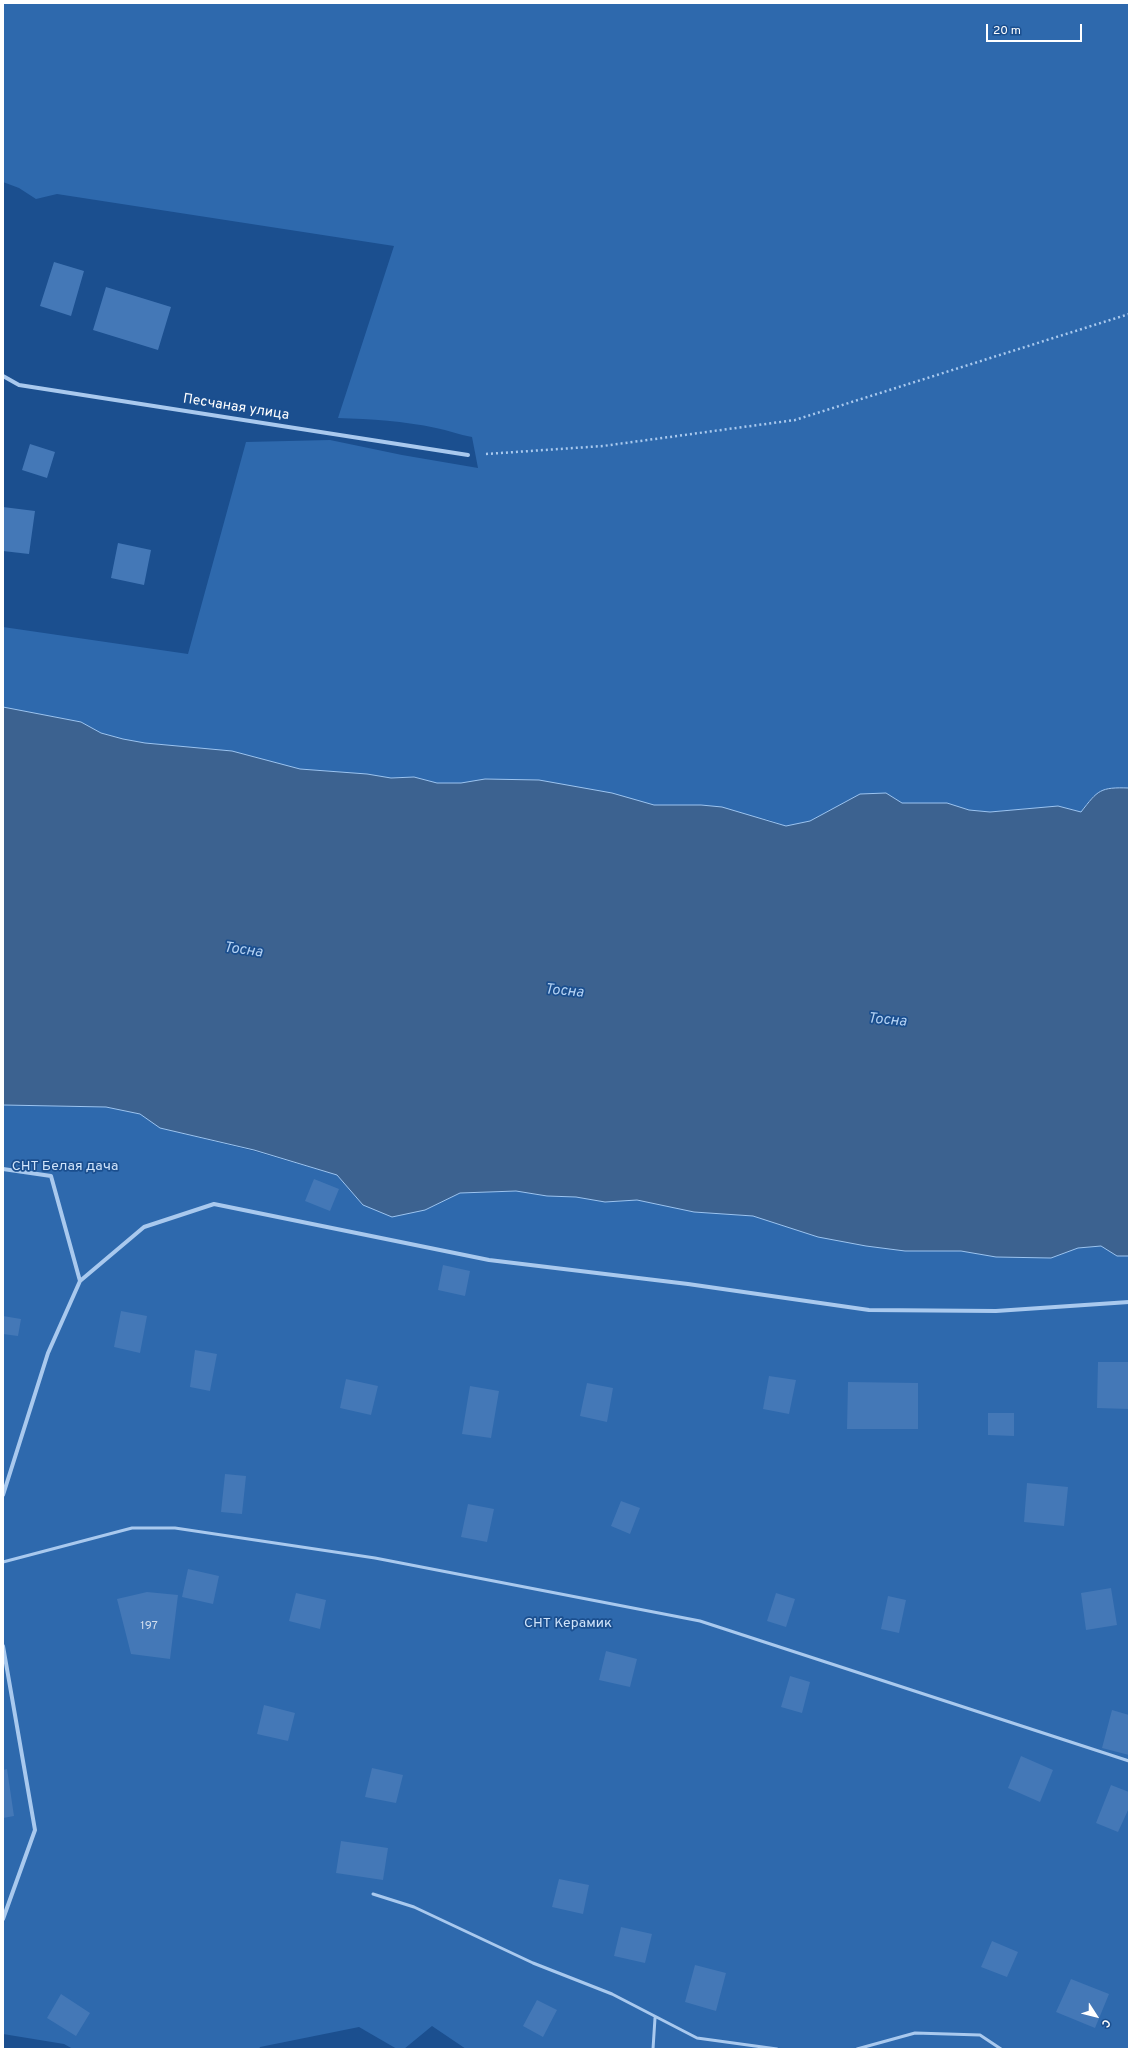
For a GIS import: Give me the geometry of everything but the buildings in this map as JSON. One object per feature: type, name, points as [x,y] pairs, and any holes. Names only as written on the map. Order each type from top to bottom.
[{"type":"street","name":"Песчаная улица","points":[[3,376],[19,385],[468,455]]},
{"type":"street","points":[[3,1168],[51,1176],[80,1281]]},
{"type":"street","points":[[3,1495],[48,1353],[80,1281],[144,1227],[214,1204],[489,1260],[688,1284],[869,1310],[996,1310],[1129,1302]]},
{"type":"street","points":[[3,1646],[34,1830],[3,1919]]},
{"type":"lane","points":[[3,1562],[132,1528],[175,1528],[375,1558],[700,1621],[1129,1761]]},
{"type":"lane","points":[[373,1894],[414,1907],[532,1963],[612,1994],[655,2018],[697,2038],[777,2049]]},
{"type":"lane","points":[[653,2049],[655,2018]]},
{"type":"lane","points":[[857,2049],[915,2033],[980,2035],[1000,2049]]},
{"type":"path","points":[[468,455],[603,446],[795,420],[1129,314]]},
{"type":"green space","points":[[3,3],[1129,3],[1129,788],[1112,789],[1100,792],[1091,799],[1081,812],[1058,806],[990,812],[969,810],[947,803],[902,803],[886,793],[861,794],[810,821],[786,826],[769,820],[701,805],[654,805],[590,789],[485,779],[461,783],[437,783],[414,777],[391,778],[367,774],[300,769],[232,751],[145,743],[123,739],[101,733],[81,722],[3,707],[3,627],[188,654],[246,442],[330,440],[402,455],[478,468],[472,437],[440,429],[400,422],[338,418],[394,246],[57,194],[36,199],[19,188],[3,182]]},
{"type":"green space","name":"СНТ Керамик","points":[[3,1105],[106,1107],[140,1114],[160,1128],[254,1151],[337,1175],[363,1205],[425,1210],[460,1193],[516,1191],[547,1196],[576,1197],[605,1202],[637,1200],[694,1212],[753,1216],[818,1237],[866,1246],[905,1251],[961,1251],[996,1257],[1051,1258],[1078,1248],[1101,1246],[1117,1256],[1129,1256],[1129,2049],[466,2049],[432,2026],[404,2049],[397,2049],[359,2027],[260,2047],[259,2049],[73,2049],[64,2044],[3,2034]]},
{"type":"water","name":"Тосна","points":[[3,707],[81,722],[101,733],[123,739],[145,743],[232,751],[300,769],[367,774],[391,778],[414,777],[437,783],[461,783],[485,779],[539,780],[612,793],[654,805],[701,805],[722,807],[786,826],[810,821],[860,794],[886,793],[902,803],[947,803],[969,810],[990,812],[1058,806],[1081,812],[1100,791],[1112,788],[1129,788],[1129,1256],[1117,1256],[1101,1246],[1078,1248],[1051,1258],[996,1257],[961,1251],[905,1251],[866,1246],[818,1237],[753,1216],[694,1212],[637,1200],[605,1202],[576,1197],[547,1196],[516,1191],[460,1193],[425,1210],[392,1217],[363,1205],[337,1175],[254,1150],[160,1128],[140,1114],[106,1107],[3,1105]]},
{"type":"park label","name":"СНТ Белая дача","points":[[65,1167]]}]
